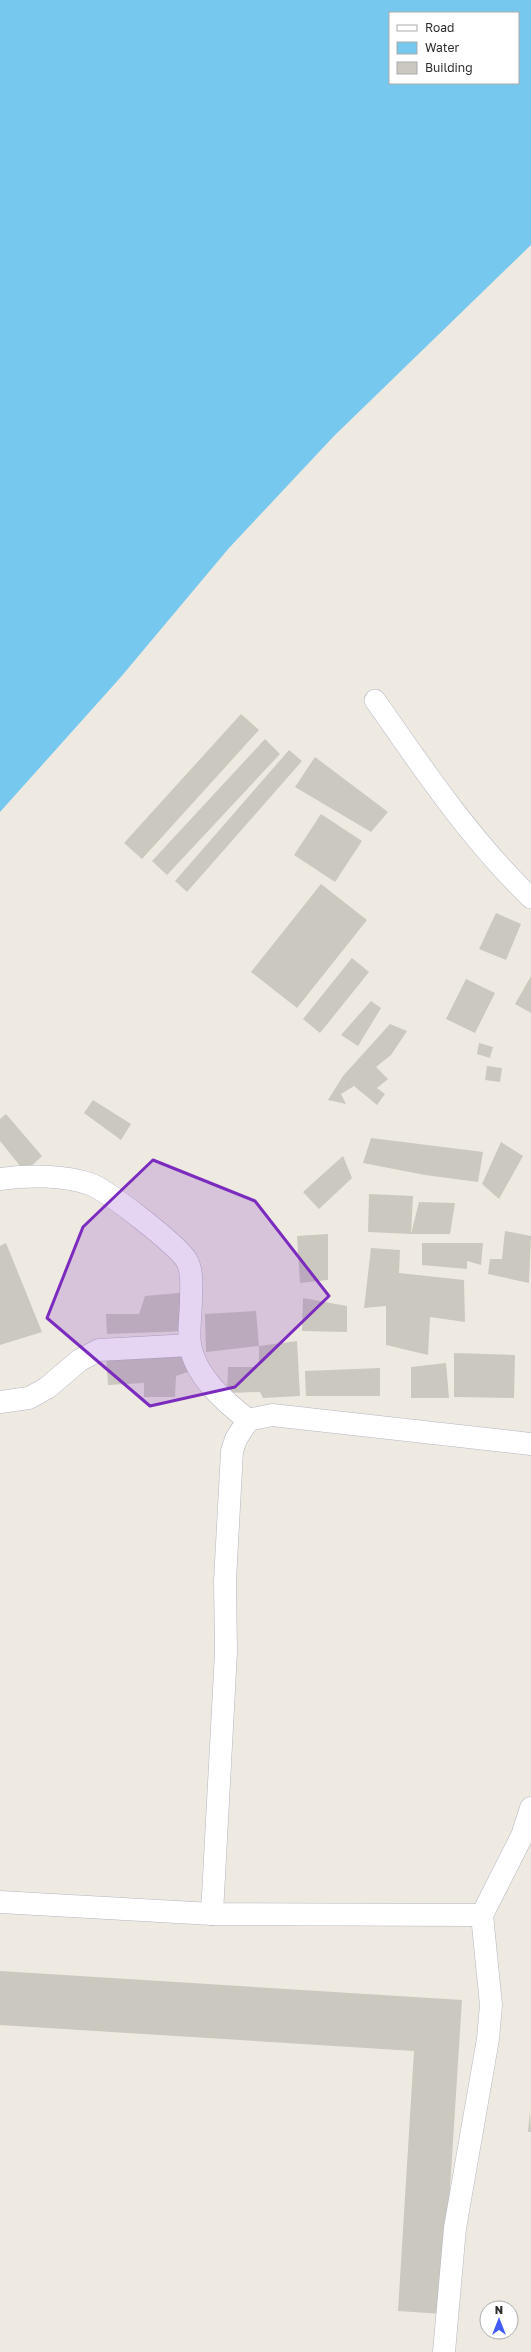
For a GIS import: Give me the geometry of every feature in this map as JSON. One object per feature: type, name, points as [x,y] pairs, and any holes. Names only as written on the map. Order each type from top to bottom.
[{"type":"street","points":[[0,1179],[47,1177],[91,1184],[148,1224],[176,1247],[187,1261],[191,1273],[190,1345],[209,1384],[226,1403],[248,1420]]},
{"type":"street","points":[[0,1402],[29,1398],[35,1395],[47,1388],[80,1360],[99,1350],[190,1345]]},
{"type":"street","points":[[212,1914],[226,1652],[225,1581],[232,1451],[236,1439],[248,1420],[272,1415],[531,1444]]},
{"type":"street","points":[[444,2352],[455,2228],[488,2039],[491,2005],[482,1915],[522,1836],[531,1808]]},
{"type":"street","points":[[0,1902],[212,1914],[482,1915]]},
{"type":"lane","points":[[375,700],[439,793],[501,869],[531,898]]},
{"type":"highlighted area","points":[[153,1160],[255,1201],[329,1296],[235,1387],[150,1406],[47,1318],[83,1227]]},
{"type":"water","points":[[0,0],[531,0],[531,245],[334,436],[229,548],[120,678],[0,812]]},
{"type":"building","points":[[241,714],[259,730],[142,859],[124,843]]},
{"type":"building","points":[[265,739],[280,754],[167,875],[152,861]]},
{"type":"building","points":[[289,750],[302,761],[187,892],[175,881]]},
{"type":"building","points":[[315,757],[388,812],[371,832],[295,787]]},
{"type":"building","points":[[321,814],[362,841],[335,882],[294,855]]},
{"type":"building","points":[[321,884],[367,920],[297,1008],[251,972]]},
{"type":"building","points":[[496,913],[521,924],[506,960],[479,949]]},
{"type":"building","points":[[352,958],[369,972],[320,1033],[303,1019]]},
{"type":"building","points":[[531,976],[531,1013],[515,1004]]},
{"type":"building","points":[[466,979],[495,993],[475,1033],[446,1019]]},
{"type":"building","points":[[371,1001],[381,1008],[358,1046],[341,1035]]},
{"type":"building","points":[[390,1024],[407,1031],[391,1055],[376,1067],[388,1079],[377,1088],[385,1094],[377,1105],[354,1086],[341,1094],[346,1104],[328,1100],[343,1076]]},
{"type":"building","points":[[479,1043],[493,1047],[490,1058],[477,1054]]},
{"type":"building","points":[[487,1066],[502,1068],[500,1082],[485,1080]]},
{"type":"building","points":[[93,1100],[131,1124],[121,1140],[84,1113]]},
{"type":"building","points":[[6,1114],[42,1156],[25,1172],[0,1141],[0,1119]]},
{"type":"building","points":[[371,1138],[483,1152],[478,1182],[425,1175],[363,1163]]},
{"type":"building","points":[[501,1142],[523,1156],[499,1199],[482,1184]]},
{"type":"building","points":[[343,1156],[352,1178],[319,1209],[303,1192]]},
{"type":"building","points":[[369,1194],[413,1196],[411,1234],[368,1232]]},
{"type":"building","points":[[419,1202],[455,1203],[450,1234],[411,1234]]},
{"type":"building","points":[[505,1231],[531,1236],[529,1283],[488,1274],[490,1259],[502,1259]]},
{"type":"building","points":[[328,1234],[328,1280],[300,1283],[297,1236]]},
{"type":"building","points":[[6,1243],[42,1332],[0,1345],[0,1246]]},
{"type":"building","points":[[422,1243],[483,1243],[481,1265],[467,1261],[467,1269],[422,1265]]},
{"type":"building","points":[[371,1248],[400,1250],[399,1273],[464,1280],[465,1322],[430,1317],[428,1355],[386,1345],[386,1306],[364,1308]]},
{"type":"building","points":[[190,1292],[187,1331],[107,1334],[106,1314],[139,1314],[145,1296]]},
{"type":"building","points":[[303,1298],[347,1306],[347,1332],[302,1331]]},
{"type":"building","points":[[256,1311],[259,1346],[206,1352],[205,1314]]},
{"type":"building","points":[[297,1341],[300,1396],[263,1398],[260,1392],[227,1393],[228,1367],[259,1367],[259,1346]]},
{"type":"building","points":[[190,1350],[191,1371],[176,1376],[175,1397],[144,1397],[144,1383],[108,1385],[106,1356]]},
{"type":"building","points":[[454,1353],[515,1355],[514,1398],[454,1397]]},
{"type":"building","points":[[446,1363],[449,1398],[411,1398],[411,1367]]},
{"type":"building","points":[[380,1368],[380,1396],[306,1396],[305,1371]]},
{"type":"building","points":[[0,1971],[462,2000],[442,2314],[398,2311],[414,2051],[0,2025]]},
{"type":"building","points":[[530,2111],[531,2132],[528,2132]]}]
